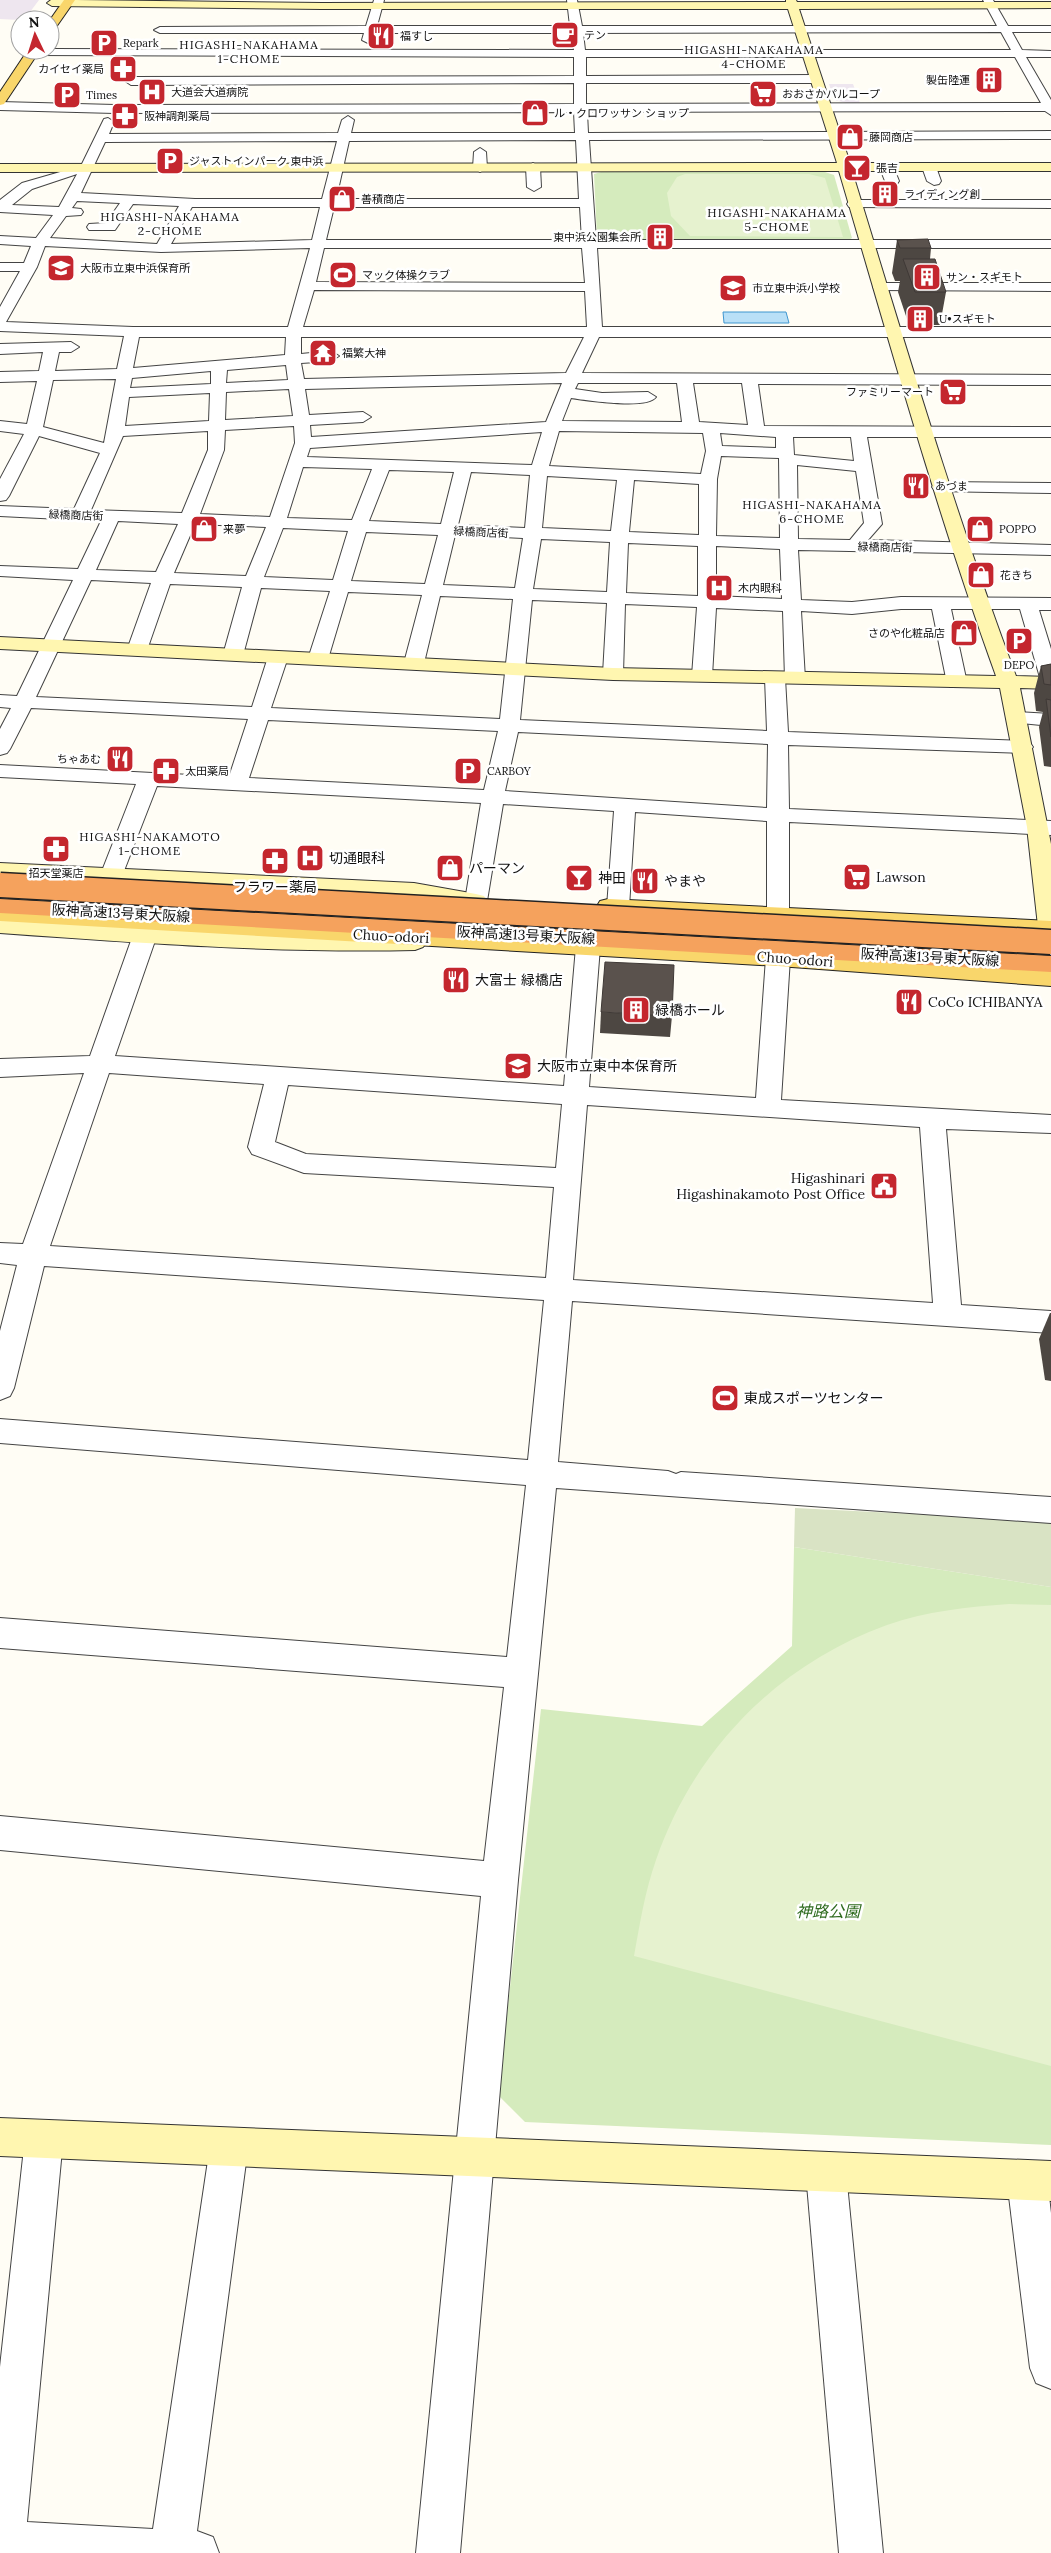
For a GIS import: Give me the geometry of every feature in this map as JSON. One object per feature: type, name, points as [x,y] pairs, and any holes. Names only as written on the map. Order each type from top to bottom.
[{"type":"highway","name":"阪神高速13号東大阪線","points":[[0,885],[1051,933]]},
{"type":"highway","name":"阪神高速13号東大阪線","points":[[0,906],[1051,964]]},
{"type":"main road","points":[[60,14],[69,2]]},
{"type":"main road","points":[[0,101],[28,60]]},
{"type":"main road","points":[[0,877],[319,894],[778,914],[1051,933]]},
{"type":"main road","name":"Chuo-odori","points":[[0,914],[778,958],[1051,978]]},
{"type":"street","points":[[53,2],[122,2],[168,14],[239,17],[322,29],[448,29],[462,32],[509,33],[576,29],[1051,29]]},
{"type":"street","points":[[168,14],[239,17],[378,3],[448,5],[572,3],[990,3],[1051,5]]},
{"type":"street","points":[[233,655],[253,582],[276,524],[295,462],[303,443],[302,421],[293,359],[294,332],[308,286],[370,29],[378,3]]},
{"type":"street","points":[[0,870],[414,890],[476,901],[493,797],[509,725],[522,593],[533,534],[539,471],[552,426],[568,385],[595,330],[591,287],[584,136],[580,106],[582,80],[572,3]]},
{"type":"street","points":[[792,3],[826,106],[866,244],[941,487],[979,603],[1009,684],[1023,747],[1045,827],[1051,933]]},
{"type":"street","points":[[990,3],[1050,108]]},
{"type":"street","points":[[448,5],[448,29]]},
{"type":"street","points":[[0,320],[30,267],[39,243],[73,197],[82,169],[128,82],[168,14]]},
{"type":"street","points":[[316,54],[322,29]]},
{"type":"street","points":[[60,51],[316,54],[808,52],[1051,54]]},
{"type":"street","points":[[671,53],[674,66]]},
{"type":"street","points":[[708,53],[712,66]]},
{"type":"street","points":[[20,71],[33,71]]},
{"type":"street","points":[[128,82],[816,79]]},
{"type":"street","points":[[992,93],[999,106]]},
{"type":"street","points":[[0,106],[115,108],[580,106],[639,113],[951,102],[1050,108]]},
{"type":"street","points":[[99,138],[834,134],[1051,135]]},
{"type":"street","points":[[480,152],[480,168]]},
{"type":"street","points":[[886,166],[892,181]]},
{"type":"street","points":[[929,166],[934,181]]},
{"type":"street","points":[[533,167],[534,187]]},
{"type":"street","points":[[0,168],[1051,167]]},
{"type":"street","points":[[0,208],[27,186],[82,169]]},
{"type":"street","points":[[160,202],[168,186]]},
{"type":"street","points":[[73,197],[160,202],[195,200],[328,205],[588,203]]},
{"type":"street","points":[[94,227],[110,227],[129,200]]},
{"type":"street","points":[[161,248],[180,216],[195,200]]},
{"type":"street","points":[[854,204],[1051,204]]},
{"type":"street","points":[[0,208],[180,216]]},
{"type":"street","points":[[304,226],[323,225]]},
{"type":"street","points":[[0,240],[161,248],[318,244],[1051,244]]},
{"type":"street","points":[[0,267],[30,267]]},
{"type":"street","points":[[308,286],[591,287]]},
{"type":"street","points":[[880,287],[1051,287]]},
{"type":"street","points":[[0,326],[131,339],[294,332],[595,330],[1051,332]]},
{"type":"street","points":[[324,332],[331,356],[360,400],[372,438]]},
{"type":"street","points":[[0,349],[96,346],[131,339]]},
{"type":"street","points":[[80,515],[110,450],[116,431],[131,339]]},
{"type":"street","points":[[0,496],[34,430],[52,348]]},
{"type":"street","points":[[0,377],[124,374],[331,356]]},
{"type":"street","points":[[137,650],[162,579],[208,476],[216,450],[220,388],[219,367]]},
{"type":"street","points":[[116,431],[302,421],[360,400],[544,373],[568,385],[602,398],[686,397]]},
{"type":"street","points":[[568,385],[684,378],[1051,380]]},
{"type":"street","points":[[684,378],[691,427]]},
{"type":"street","points":[[749,379],[757,431]]},
{"type":"street","points":[[123,393],[297,384],[360,400]]},
{"type":"street","points":[[854,546],[873,524],[862,466],[864,414]]},
{"type":"street","points":[[0,426],[34,430],[110,450]]},
{"type":"street","points":[[303,443],[552,426],[691,427],[784,432],[1051,432]]},
{"type":"street","points":[[702,676],[707,601],[708,479],[714,451],[711,429]]},
{"type":"street","points":[[778,914],[778,738],[791,605],[787,456],[784,432]]},
{"type":"street","points":[[714,451],[787,456],[830,465],[862,466]]},
{"type":"street","points":[[295,462],[464,467],[708,479]]},
{"type":"street","points":[[318,659],[358,528],[382,465]]},
{"type":"street","points":[[414,663],[464,467]]},
{"type":"street","points":[[613,674],[619,538],[626,476]]},
{"type":"street","points":[[941,487],[1051,488]]},
{"type":"street","name":"緑橋商店街","points":[[0,511],[619,538],[1051,550]]},
{"type":"street","points":[[0,749],[52,646],[82,577],[112,516]]},
{"type":"street","points":[[0,572],[82,577],[342,585],[617,599],[862,608],[901,602],[1051,604]]},
{"type":"street","points":[[940,603],[957,683]]},
{"type":"street","points":[[0,643],[613,674],[1009,684],[1051,682],[1028,604]]},
{"type":"street","points":[[237,783],[278,658]]},
{"type":"street","points":[[0,701],[778,738],[1023,747]]},
{"type":"street","points":[[1017,718],[1051,720]]},
{"type":"street","points":[[0,771],[493,797],[777,815],[1045,827]]},
{"type":"street","points":[[110,876],[149,778]]},
{"type":"street","points":[[618,907],[625,805]]},
{"type":"street","points":[[0,926],[144,935],[353,944],[469,940]]},
{"type":"street","points":[[0,1388],[33,1255],[144,935]]},
{"type":"street","points":[[438,2553],[500,1880],[543,1473],[588,947]]},
{"type":"street","points":[[768,1109],[778,958]]},
{"type":"street","points":[[0,1068],[99,1064],[768,1109],[1051,1124]]},
{"type":"street","points":[[278,1076],[261,1146],[304,1163],[568,1178]]},
{"type":"street","points":[[932,1119],[948,1315]]},
{"type":"street","points":[[0,1253],[558,1288],[1051,1322]]},
{"type":"street","points":[[0,1430],[674,1484],[1051,1510]]},
{"type":"street","points":[[0,1633],[523,1673]]},
{"type":"street","points":[[0,1832],[500,1880]]},
{"type":"street","points":[[0,2137],[826,2173],[1039,2180],[1051,2368]]},
{"type":"street","points":[[44,2139],[2,2546],[185,2552],[229,2147]]},
{"type":"street","points":[[826,2173],[861,2553]]},
{"type":"shaded area","points":[[0,0],[39,0],[32,10],[10,10],[10,20],[0,19]]},
{"type":"shaded area","points":[[829,84],[853,84],[860,103],[834,100]]},
{"type":"green space","points":[[822,171],[834,175],[852,238],[847,241],[606,240],[597,236],[594,174],[601,172]]},
{"type":"green space","points":[[685,174],[809,174],[825,178],[843,237],[690,236],[671,216],[667,193],[677,177]]},
{"type":"green space","points":[[795,1508],[1051,1521],[1051,1587],[794,1547]]},
{"type":"green space","name":"神路公園","points":[[794,1547],[1051,1587],[1051,2145],[525,2122],[498,2095],[541,1709],[702,1726],[792,1646]]},
{"type":"green space","points":[[1009,1604],[1051,1605],[1051,2066],[634,1956],[649,1883],[672,1820],[693,1782],[717,1748],[744,1716],[776,1688],[810,1663],[847,1642],[887,1625],[932,1613]]},
{"type":"water","points":[[723,312],[786,312],[789,323],[724,323]]},
{"type":"building","points":[[928,239],[931,248],[900,248],[897,240]]},
{"type":"building","points":[[903,259],[935,259],[946,292],[915,292]]},
{"type":"building","points":[[1051,664],[1051,685],[1044,684],[1041,666]]},
{"type":"building","points":[[1046,699],[1051,700],[1051,737]]},
{"type":"building","points":[[605,962],[674,965],[672,1016],[601,1012]]},
{"type":"place","name":"テン","points":[[565,35]]},
{"type":"place","name":"福すし","points":[[381,36]]},
{"type":"place","name":"Repark","points":[[104,43]]},
{"type":"place","name":"カイセイ薬局","points":[[123,69]]},
{"type":"place","name":"製缶陸運","points":[[989,80]]},
{"type":"place","name":"大道会大道病院","points":[[152,92]]},
{"type":"place","name":"おおさかパルコープ","points":[[763,94]]},
{"type":"place","name":"Times","points":[[67,95]]},
{"type":"place","name":"ル・クロワッサン ショップ","points":[[535,113]]},
{"type":"place","name":"阪神調剤薬局","points":[[125,116]]},
{"type":"place","name":"藤岡商店","points":[[850,137]]},
{"type":"place","name":"ジャストインパーク 東中浜","points":[[170,161]]},
{"type":"place","name":"張吉","points":[[857,168]]},
{"type":"place","name":"ライディング創","points":[[885,194]]},
{"type":"place","name":"善積商店","points":[[342,199]]},
{"type":"place","name":"東中浜公園集会所","points":[[660,237]]},
{"type":"place","name":"大阪市立東中浜保育所","points":[[61,268]]},
{"type":"place","name":"マック体操クラブ","points":[[343,275]]},
{"type":"place","name":"サン・スギモト","points":[[927,277]]},
{"type":"place","name":"市立東中浜小学校","points":[[733,288]]},
{"type":"place","name":"U•スギモト","points":[[920,319]]},
{"type":"place","name":"福繁大神","points":[[323,353]]},
{"type":"place","name":"ファミリーマート","points":[[953,392]]},
{"type":"place","name":"あづま","points":[[916,486]]},
{"type":"place","name":"来夢","points":[[204,529]]},
{"type":"place","name":"POPPO","points":[[980,529]]},
{"type":"place","name":"花きち","points":[[981,575]]},
{"type":"place","name":"木内眼科","points":[[719,588]]},
{"type":"place","name":"さのや化粧品店","points":[[964,633]]},
{"type":"place","name":"DEPO","points":[[1019,641]]},
{"type":"place","name":"ちゃあむ","points":[[120,759]]},
{"type":"place","name":"太田薬局","points":[[166,771]]},
{"type":"place","name":"CARBOY","points":[[468,771]]},
{"type":"place","name":"招天堂薬店","points":[[56,849]]},
{"type":"place","name":"切通眼科","points":[[310,858]]},
{"type":"place","name":"フラワー薬局","points":[[275,861]]},
{"type":"place","name":"パーマン","points":[[450,868]]},
{"type":"place","name":"Lawson","points":[[857,877]]},
{"type":"place","name":"神田","points":[[579,878]]},
{"type":"place","name":"やまや","points":[[645,881]]},
{"type":"place","name":"大富士 緑橋店","points":[[456,980]]},
{"type":"place","name":"CoCo ICHIBANYA","points":[[909,1002]]},
{"type":"place","name":"緑橋ホール","points":[[636,1010]]},
{"type":"place","name":"大阪市立東中本保育所","points":[[518,1066]]},
{"type":"place","name":"Higashinari Higashinakamoto Post Office","points":[[884,1186]]},
{"type":"place","name":"東成スポーツセンター","points":[[725,1398]]},
{"type":"district","name":"HIGASHI-NAKAHAMA 1-CHOME","points":[[249,51]]},
{"type":"district","name":"HIGASHI-NAKAHAMA 4-CHOME","points":[[754,56]]},
{"type":"district","name":"HIGASHI-NAKAHAMA 5-CHOME","points":[[777,219]]},
{"type":"district","name":"HIGASHI-NAKAHAMA 2-CHOME","points":[[170,223]]},
{"type":"district","name":"HIGASHI-NAKAHAMA 6-CHOME","points":[[812,511]]},
{"type":"district","name":"HIGASHI-NAKAMOTO 1-CHOME","points":[[150,843]]}]
